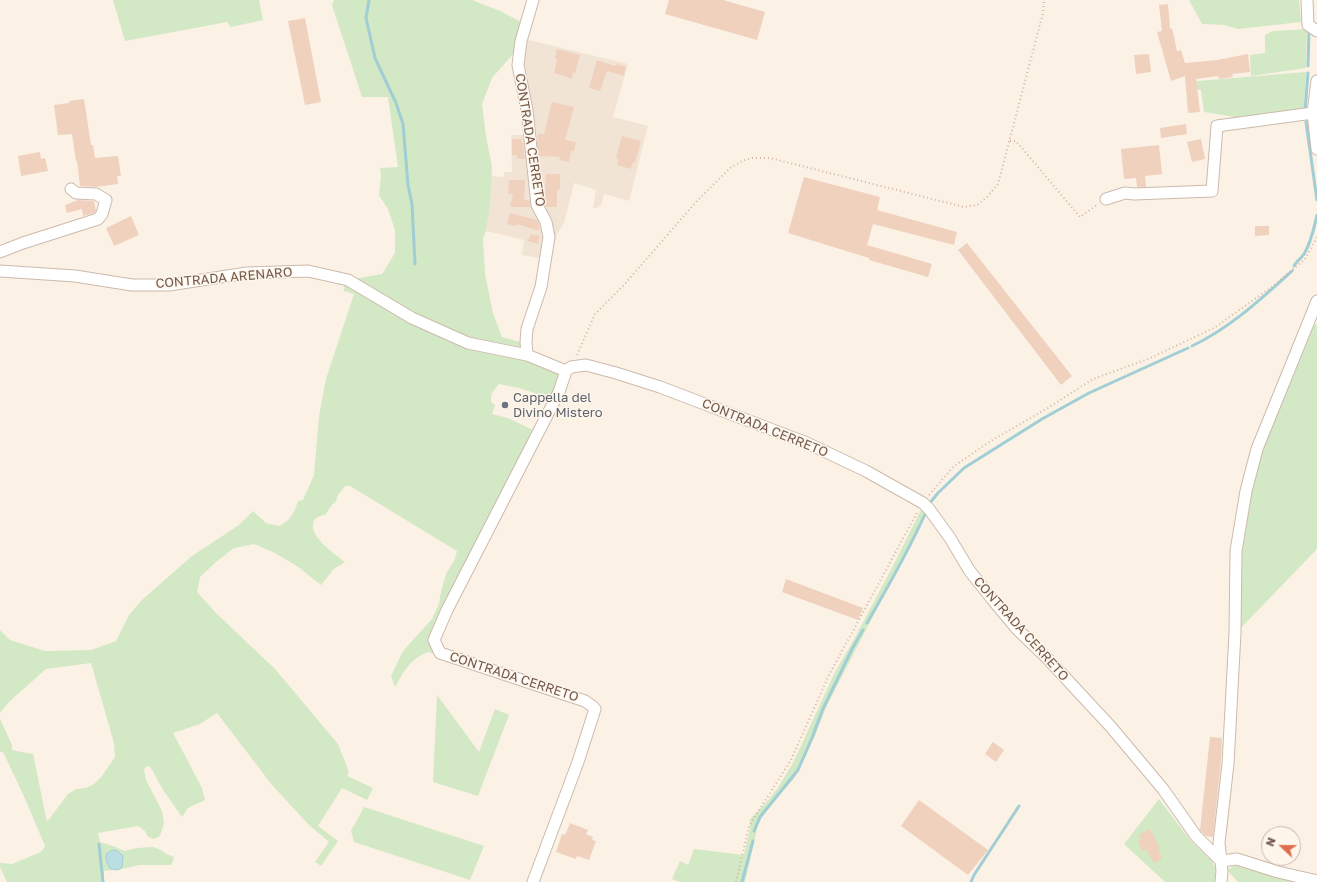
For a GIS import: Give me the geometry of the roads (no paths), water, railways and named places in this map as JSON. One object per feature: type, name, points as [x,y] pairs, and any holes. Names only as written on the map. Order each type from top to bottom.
[{"type":"street","name":"CONTRADA CERRETO","points":[[533,0],[521,41],[518,65],[527,110],[537,205],[546,222],[549,237],[541,287],[527,329],[527,355],[569,369],[586,365],[660,387],[807,443],[866,471],[922,503],[929,509],[950,538],[969,570],[992,599],[1018,629],[1111,727],[1163,789],[1196,836],[1221,860]]},
{"type":"street","points":[[1307,0],[1308,25],[1317,31]]},
{"type":"street","points":[[1317,81],[1313,114],[1317,149]]},
{"type":"street","points":[[1106,199],[1125,193],[1134,194],[1212,191],[1217,126],[1313,114]]},
{"type":"street","points":[[0,252],[98,218],[102,214],[106,200],[96,194],[76,193],[72,189]]},
{"type":"street","name":"CONTRADA ARENARO","points":[[0,271],[75,276],[132,285],[169,285],[247,274],[308,271],[348,280],[412,318],[468,343],[527,355]]},
{"type":"street","points":[[1221,882],[1219,843],[1228,764],[1235,633],[1236,551],[1246,491],[1257,448],[1317,301]]},
{"type":"street","name":"CONTRADA CERRETO","points":[[533,882],[578,762],[595,709],[585,701],[440,653],[434,640],[447,610],[556,399],[569,369]]},
{"type":"street","points":[[1221,860],[1237,859],[1278,872],[1317,881]]},
{"type":"water","points":[[113,850],[117,851],[123,856],[122,867],[118,870],[111,869],[107,861],[106,855]]},
{"type":"waterway","points":[[369,0],[366,18],[375,58],[396,103],[403,124],[408,185],[412,204],[415,264]]},
{"type":"waterway","points":[[1308,66],[1309,30]]},
{"type":"waterway","points":[[1305,111],[1308,73]]},
{"type":"waterway","points":[[1306,122],[1317,200]]},
{"type":"waterway","points":[[1294,266],[1303,256],[1309,245],[1317,215]]},
{"type":"waterway","points":[[1192,346],[1206,339],[1232,322],[1292,271]]},
{"type":"waterway","points":[[929,504],[938,493],[964,468],[1042,419],[1089,393],[1188,348]]},
{"type":"waterway","points":[[867,623],[913,540],[926,512]]},
{"type":"waterway","points":[[754,831],[760,817],[798,770],[822,711],[853,647],[863,630]]},
{"type":"waterway","points":[[971,882],[974,875],[1019,806]]},
{"type":"waterway","points":[[742,882],[753,841]]},
{"type":"waterway","points":[[99,844],[103,882]]},
{"type":"place","name":"Cappella del Divino Mistero","points":[[505,405]]}]
